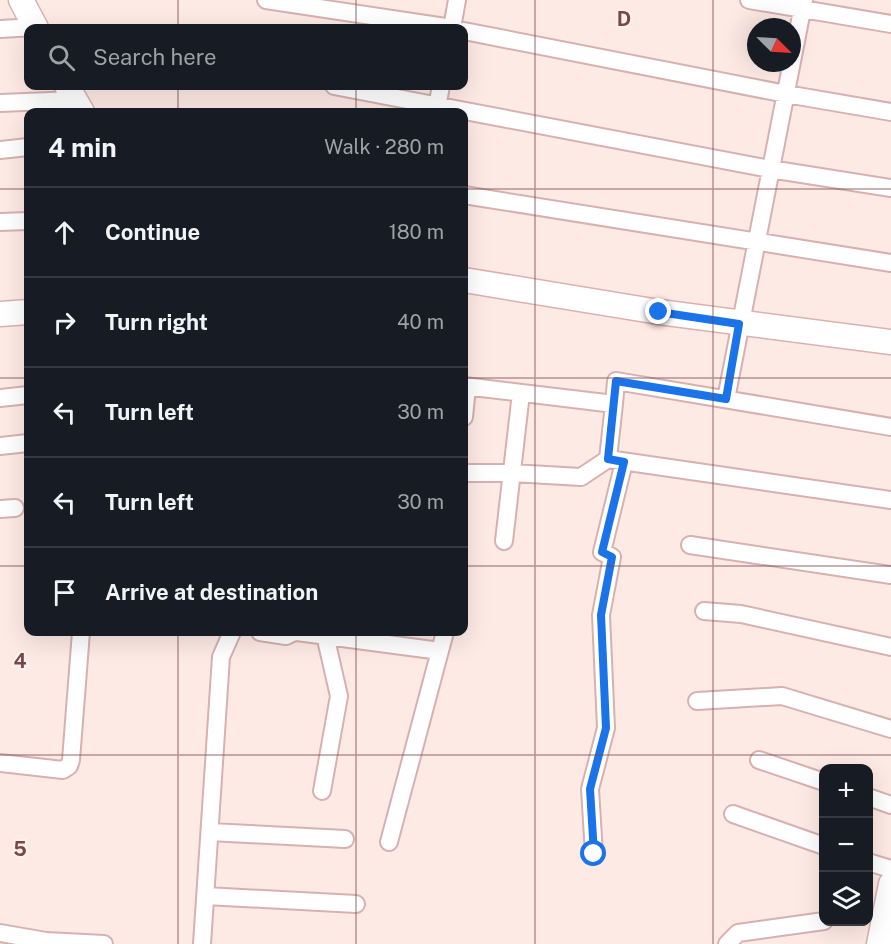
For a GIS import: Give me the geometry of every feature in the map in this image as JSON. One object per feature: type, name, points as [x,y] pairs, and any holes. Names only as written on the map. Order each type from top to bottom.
[{"type":"street","points":[[21,0],[34,24]]},
{"type":"street","points":[[266,0],[425,24]]},
{"type":"street","points":[[453,24],[457,0]]},
{"type":"street","points":[[749,0],[803,5],[891,24]]},
{"type":"street","points":[[726,399],[803,5]]},
{"type":"street","points":[[0,29],[24,28]]},
{"type":"street","points":[[468,32],[786,94],[891,112]]},
{"type":"street","points":[[352,90],[433,108]]},
{"type":"street","points":[[437,108],[440,90]]},
{"type":"street","points":[[0,103],[75,100]]},
{"type":"street","points":[[468,115],[770,169],[891,188]]},
{"type":"street","points":[[0,150],[24,147]]},
{"type":"street","points":[[468,196],[891,263]]},
{"type":"street","points":[[0,222],[24,220]]},
{"type":"street","points":[[468,281],[739,324],[891,342]]},
{"type":"street","points":[[0,314],[24,312]]},
{"type":"street","points":[[594,854],[590,789],[606,728],[601,615],[612,557],[602,552],[616,460],[614,404],[616,381],[891,427]]},
{"type":"street","points":[[468,387],[614,404]]},
{"type":"street","points":[[504,541],[521,393]]},
{"type":"street","points":[[0,398],[24,395]]},
{"type":"street","points":[[0,446],[24,443]]},
{"type":"street","points":[[468,473],[582,477],[616,460],[891,500]]},
{"type":"street","points":[[690,545],[891,575]]},
{"type":"street","points":[[704,611],[741,614],[891,647]]},
{"type":"street","points":[[0,763],[63,770],[69,766],[81,636]]},
{"type":"street","points":[[202,944],[221,657],[230,636]]},
{"type":"street","points":[[322,791],[339,696],[325,636]]},
{"type":"street","points":[[332,636],[440,651]]},
{"type":"street","points":[[389,842],[444,636]]},
{"type":"street","points":[[697,701],[782,696],[891,729]]},
{"type":"street","points":[[759,760],[819,780]]},
{"type":"street","points":[[873,799],[891,805]]},
{"type":"street","points":[[734,814],[819,844]]},
{"type":"street","points":[[210,832],[345,839]]},
{"type":"street","points":[[873,863],[891,869]]},
{"type":"street","points":[[879,944],[882,912],[891,885]]},
{"type":"street","points":[[206,896],[356,904]]},
{"type":"street","points":[[727,944],[738,933],[819,922]]},
{"type":"street","points":[[0,933],[46,941],[104,944]]},
{"type":"route","points":[[594,854],[590,789],[606,728],[601,615],[612,557],[602,552],[624,462],[608,459],[616,381],[726,399],[739,324],[659,312]]}]
